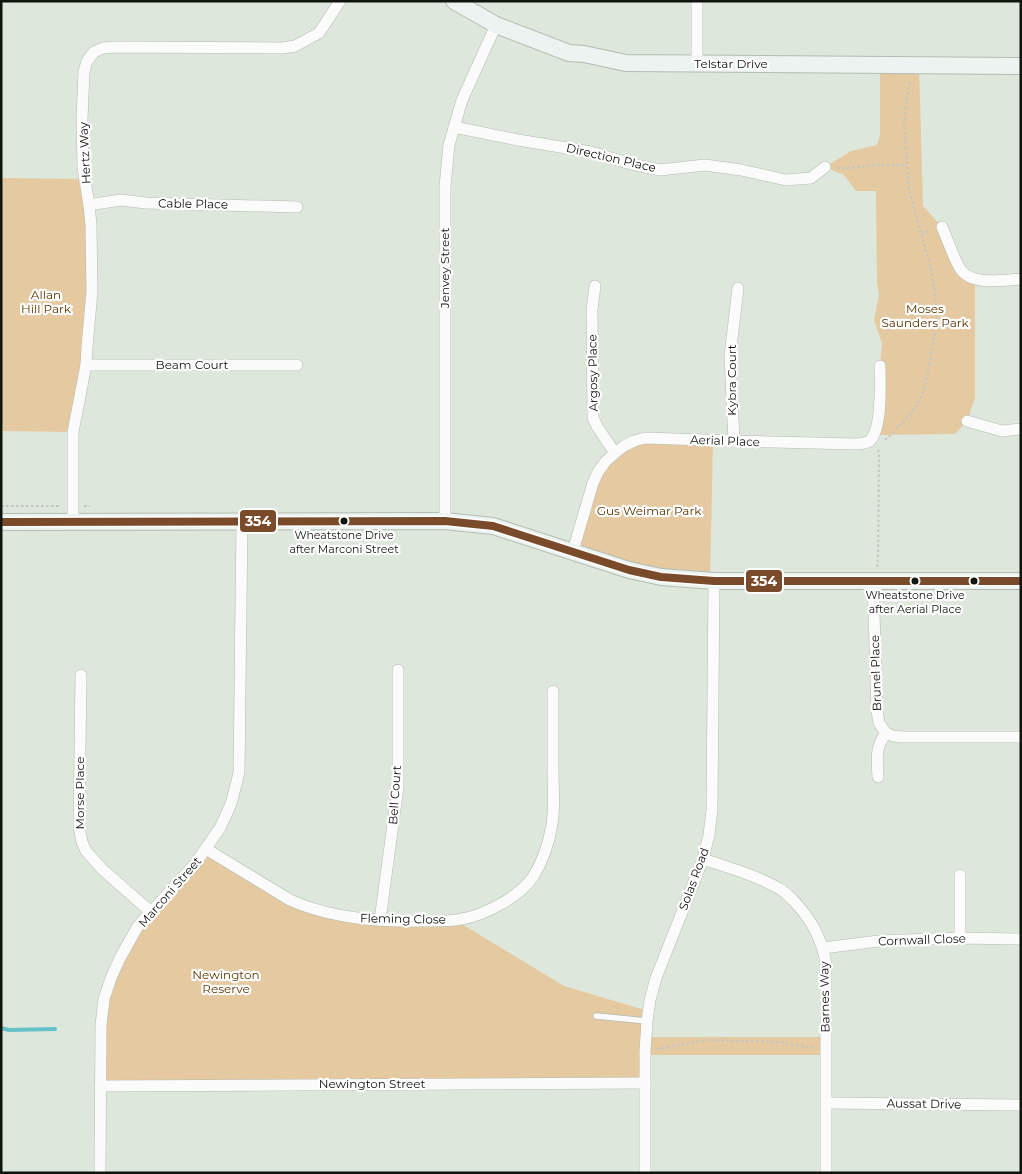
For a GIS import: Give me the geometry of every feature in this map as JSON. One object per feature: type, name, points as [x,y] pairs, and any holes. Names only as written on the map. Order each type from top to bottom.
[{"type":"street","name":"Hertz Way","points":[[73,514],[73,432],[86,365],[92,291],[90,205],[83,168],[82,119],[84,72],[87,61],[94,52],[103,48],[113,47],[282,48],[295,46],[319,34],[340,1]]},
{"type":"street","name":"Telstar Drive","points":[[454,1],[496,25],[568,53],[584,54],[626,63],[1021,66]]},
{"type":"street","points":[[696,1],[697,64]]},
{"type":"street","name":"Jenvey Street","points":[[445,521],[445,186],[449,145],[462,100],[496,25]]},
{"type":"street","name":"Direction Place","points":[[454,127],[591,152],[631,164],[660,170],[705,165],[741,170],[786,180],[811,178],[825,167]]},
{"type":"street","name":"Cable Place","points":[[90,205],[120,200],[146,203],[297,207]]},
{"type":"street","points":[[942,228],[960,269],[966,276],[986,280],[1021,279]]},
{"type":"street","name":"Argosy Place","points":[[594,286],[592,310],[593,418],[615,454]]},
{"type":"street","name":"Kybra Court","points":[[734,441],[730,356],[738,288]]},
{"type":"street","name":"Beam Court","points":[[86,365],[297,365]]},
{"type":"street","points":[[880,366],[880,438]]},
{"type":"street","points":[[967,421],[1002,431],[1021,430]]},
{"type":"street","name":"Aerial Place","points":[[573,551],[598,472],[606,461],[624,446],[645,438],[856,444],[880,438]]},
{"type":"street","points":[[1,522],[73,514],[242,521],[445,521],[493,526],[644,574],[661,577],[714,581],[1021,581]]},
{"type":"street","name":"Marconi Street","points":[[100,1173],[101,1025],[104,999],[111,978],[138,926],[190,870],[220,828],[231,804],[238,773],[242,521]]},
{"type":"street","name":"Solas Road","points":[[645,1173],[645,1051],[650,1000],[656,978],[703,859],[709,835],[712,810],[714,581]]},
{"type":"street","name":"Brunel Place","points":[[873,581],[877,711],[879,723],[886,733]]},
{"type":"street","name":"Bell Court","points":[[380,920],[398,787],[398,670]]},
{"type":"street","name":"Morse Place","points":[[81,675],[79,827],[82,842],[86,851],[103,870],[151,912]]},
{"type":"street","name":"Fleming Close","points":[[206,849],[290,900],[324,912],[350,917],[407,922],[462,919],[481,914],[498,906],[517,893],[532,879],[548,845],[552,822],[553,691]]},
{"type":"street","points":[[878,777],[877,755],[880,742],[886,733],[903,737],[1021,737]]},
{"type":"street","name":"Barnes Way","points":[[703,859],[763,880],[782,890],[811,921],[823,948],[826,963],[826,1173]]},
{"type":"street","points":[[960,875],[960,938]]},
{"type":"street","name":"Cornwall Close","points":[[823,948],[879,941],[960,938],[1021,939]]},
{"type":"street","name":"Newington Street","points":[[100,1086],[645,1083]]},
{"type":"street","name":"Aussat Drive","points":[[827,1103],[1021,1105]]},
{"type":"lane","points":[[596,1016],[647,1022]]},
{"type":"path","points":[[873,581],[878,562],[880,438],[892,434],[916,408],[924,388],[938,316],[931,269],[908,190],[904,124],[911,80],[911,65]]},
{"type":"path","points":[[825,167],[844,168],[871,164],[907,165]]},
{"type":"path","points":[[1,506],[73,514],[90,506]]},
{"type":"path","points":[[645,1051],[706,1040],[778,1042],[826,1050]]},
{"type":"green space","name":"Moses Saunders Park","points":[[880,65],[919,65],[923,206],[942,227],[960,269],[975,279],[975,398],[967,421],[955,434],[874,435],[882,343],[874,320],[879,295],[877,283],[876,191],[856,191],[844,175],[825,167],[851,151],[877,145],[880,135]]},
{"type":"green space","name":"Allan Hill Park","points":[[1,178],[85,179],[92,291],[73,432],[1,431]]},
{"type":"green space","name":"Gus Weimar Park","points":[[634,441],[713,441],[710,581],[573,551],[598,472]]},
{"type":"green space","name":"Newington Reserve","points":[[206,849],[324,912],[455,920],[564,986],[648,1011],[646,1037],[826,1037],[826,1055],[645,1055],[645,1083],[100,1086],[101,1025],[120,958]]},
{"type":"waterway","points":[[1,1028],[9,1030],[55,1029]]},
{"type":"transit line","name":"354","points":[[1,522],[445,521],[493,526],[629,570],[661,577],[714,581],[1021,581]]},
{"type":"place","name":"Wheatstone Drive after Marconi Street","points":[[344,521]]},
{"type":"place","name":"Wheatstone Drive after Aerial Place","points":[[915,581]]}]
